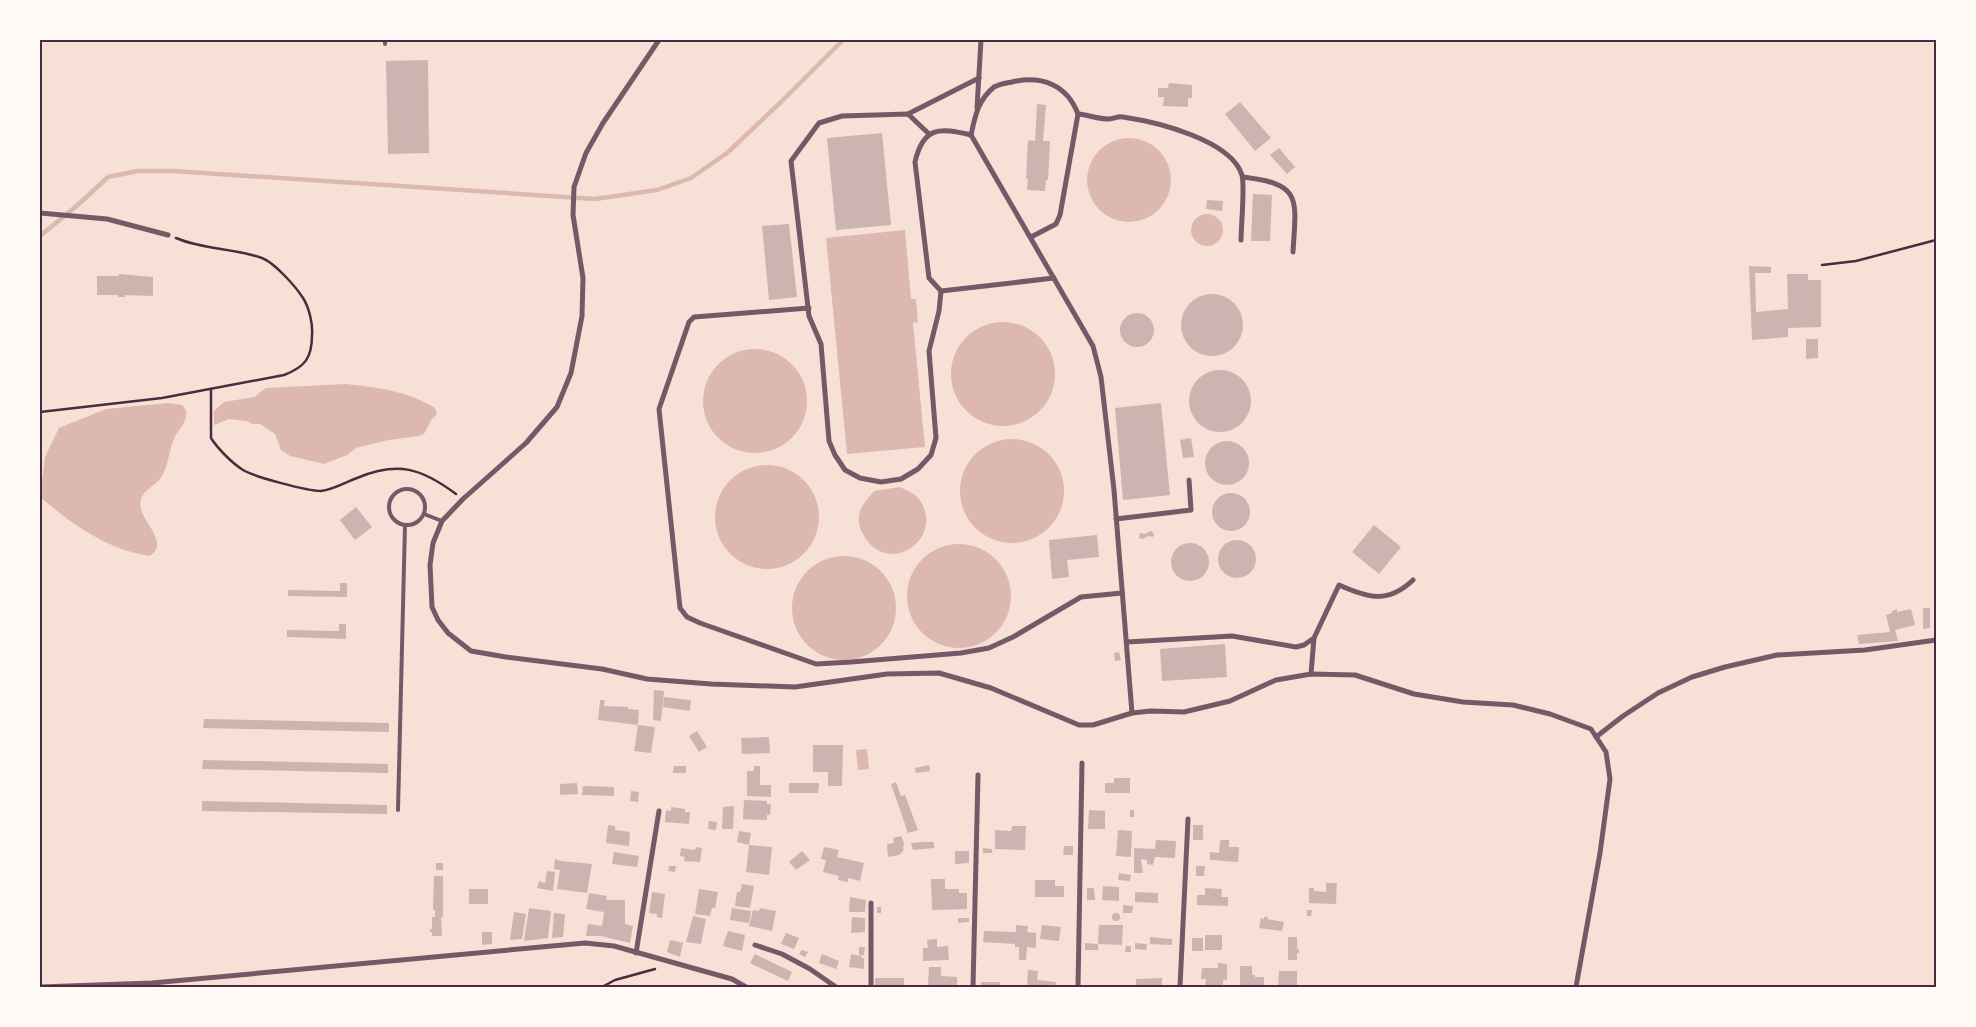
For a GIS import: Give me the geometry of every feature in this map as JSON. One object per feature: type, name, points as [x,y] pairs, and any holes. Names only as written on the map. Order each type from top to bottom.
[{"type":"street","points":[[659,40],[603,123],[586,153],[574,187],[573,215],[583,278],[582,316],[571,373],[557,407],[526,443],[463,499],[442,521],[434,543],[430,565],[432,607],[448,632],[471,651],[506,658],[602,669],[647,679],[711,684],[795,687],[887,674],[939,673],[991,688],[1079,725],[1093,725],[1132,713],[1151,711],[1184,712],[1230,701],[1276,680],[1310,674],[1355,675],[1414,694],[1463,702],[1513,705],[1550,714],[1591,730],[1606,752],[1610,779],[1600,853],[1576,987]]},
{"type":"street","points":[[981,40],[977,109],[971,135],[1093,346],[1101,377],[1116,519],[1132,713]]},
{"type":"street","points":[[971,135],[941,130],[930,134],[919,146],[915,162],[929,278],[941,291],[939,311],[929,351],[936,438],[930,455],[918,469],[901,479],[881,482],[860,478],[845,470],[835,455],[829,441],[821,344],[810,316],[792,161],[818,123],[842,116],[908,114],[979,78]]},
{"type":"street","points":[[977,109],[996,86],[1017,81],[1050,82],[1064,91],[1073,101],[1078,114],[1060,215],[1056,224],[1031,237]]},
{"type":"street","points":[[908,114],[930,134]]},
{"type":"street","points":[[1078,114],[1108,119],[1121,117],[1161,126],[1203,139],[1231,157],[1238,165],[1243,177],[1240,240]]},
{"type":"street","points":[[1243,177],[1270,181],[1287,189],[1293,198],[1295,211],[1293,252]]},
{"type":"street","points":[[40,213],[106,219],[168,235]]},
{"type":"street","points":[[941,291],[1054,278]]},
{"type":"street","points":[[809,308],[694,317],[689,322],[659,409],[680,608],[687,617],[700,624],[816,664],[988,648],[1013,637],[1080,597],[1122,593]]},
{"type":"street","points":[[1116,519],[1191,510],[1189,480]]},
{"type":"street","points":[[1310,674],[1314,638],[1339,585],[1359,594],[1376,597],[1392,594],[1404,588],[1413,580]]},
{"type":"street","points":[[1127,642],[1232,636],[1296,647],[1304,645],[1314,638]]},
{"type":"street","points":[[1596,737],[1623,716],[1658,694],[1692,677],[1725,667],[1777,655],[1865,650],[1936,640]]},
{"type":"street","points":[[1078,987],[1082,763]]},
{"type":"street","points":[[973,987],[978,775]]},
{"type":"street","points":[[636,953],[659,811]]},
{"type":"street","points":[[1180,987],[1188,819]]},
{"type":"street","points":[[871,903],[871,987]]},
{"type":"street","points":[[40,987],[152,983],[584,943],[614,946],[732,979],[746,987]]},
{"type":"street","points":[[755,945],[782,954],[810,969],[836,987]]},
{"type":"lane","points":[[401,490],[412,490],[422,497],[424,514],[416,522],[405,525],[394,520],[390,509],[392,498],[401,490]]},
{"type":"lane","points":[[424,514],[442,521]]},
{"type":"lane","points":[[398,810],[405,525]]},
{"type":"path","points":[[40,412],[162,398],[284,375],[298,369],[309,356],[312,330],[309,313],[304,299],[279,270],[264,258],[199,246],[168,235]]},
{"type":"path","points":[[1822,265],[1856,261],[1936,240]]},
{"type":"path","points":[[211,389],[211,438],[226,455],[244,470],[280,482],[321,491],[369,473],[395,468],[414,470],[442,484],[463,499]]},
{"type":"path","points":[[602,987],[615,980],[674,963]]},
{"type":"shaded area","points":[[1129,138],[1152,145],[1164,157],[1171,180],[1164,203],[1152,215],[1129,222],[1106,215],[1094,203],[1087,180],[1094,157],[1106,145]]},
{"type":"shaded area","points":[[1207,214],[1213,215],[1218,219],[1222,224],[1222,236],[1218,241],[1213,245],[1207,246],[1201,245],[1196,241],[1192,236],[1191,230],[1192,224],[1196,219],[1201,215]]},
{"type":"shaded area","points":[[905,230],[911,299],[916,299],[918,322],[913,323],[925,447],[847,454],[826,238]]},
{"type":"shaded area","points":[[1003,322],[1023,326],[1040,337],[1051,354],[1055,374],[1051,394],[1040,411],[1023,422],[1003,426],[983,422],[966,411],[955,394],[951,374],[955,354],[966,337],[983,326]]},
{"type":"shaded area","points":[[755,349],[775,353],[792,364],[803,381],[807,401],[803,421],[792,438],[775,449],[755,453],[735,449],[718,438],[707,421],[703,401],[707,381],[718,364],[735,353]]},
{"type":"shaded area","points":[[345,384],[380,388],[403,394],[425,402],[435,408],[437,414],[431,420],[424,434],[356,448],[347,455],[324,464],[290,456],[281,450],[275,434],[260,424],[229,419],[214,425],[214,411],[224,402],[254,397],[266,388]]},
{"type":"shaded area","points":[[168,403],[182,405],[186,410],[186,414],[184,423],[175,436],[163,474],[143,495],[140,503],[145,519],[157,542],[156,549],[150,556],[134,553],[105,542],[65,517],[40,497],[45,457],[59,428],[106,409]]},
{"type":"shaded area","points":[[1012,439],[1032,443],[1049,454],[1060,471],[1064,491],[1060,511],[1049,528],[1032,539],[1012,543],[992,539],[975,528],[964,511],[960,491],[964,471],[975,454],[992,443]]},
{"type":"shaded area","points":[[767,465],[787,469],[804,480],[815,497],[819,517],[815,537],[804,554],[787,565],[767,569],[747,565],[730,554],[719,537],[715,517],[719,497],[730,480],[747,469]]},
{"type":"shaded area","points":[[900,487],[918,497],[926,514],[925,528],[920,540],[910,548],[898,553],[885,553],[873,547],[863,534],[859,521],[860,511],[874,491]]},
{"type":"shaded area","points":[[959,544],[979,548],[996,559],[1007,576],[1011,596],[1007,616],[996,633],[979,644],[959,648],[939,644],[922,633],[911,616],[907,596],[911,576],[922,559],[939,548]]},
{"type":"shaded area","points":[[844,556],[864,560],[881,571],[892,588],[896,608],[892,628],[881,645],[864,656],[844,660],[824,656],[807,645],[796,628],[792,608],[796,588],[807,571],[824,560]]},
{"type":"shaded area","points":[[867,749],[869,769],[858,770],[856,750]]},
{"type":"building","points":[[428,60],[429,153],[388,154],[386,61]]},
{"type":"building","points":[[1169,83],[1192,85],[1192,98],[1188,98],[1188,107],[1163,106],[1164,97],[1158,97],[1158,88],[1168,88]]},
{"type":"building","points":[[1240,102],[1271,138],[1255,151],[1225,114]]},
{"type":"building","points":[[1037,104],[1046,105],[1043,141],[1050,141],[1048,180],[1046,180],[1045,191],[1027,190],[1028,140],[1035,141]]},
{"type":"building","points":[[882,133],[891,225],[836,230],[827,138]]},
{"type":"building","points":[[1279,148],[1295,167],[1287,174],[1270,155]]},
{"type":"building","points":[[1253,194],[1272,195],[1270,241],[1251,241]]},
{"type":"building","points":[[1207,200],[1223,201],[1222,211],[1206,209]]},
{"type":"building","points":[[789,224],[797,297],[769,300],[762,226]]},
{"type":"building","points":[[1749,266],[1771,267],[1771,273],[1755,273],[1756,312],[1788,309],[1787,274],[1808,274],[1808,280],[1821,280],[1821,327],[1788,328],[1788,337],[1752,340]]},
{"type":"building","points":[[119,274],[153,277],[153,296],[125,295],[125,297],[118,297],[118,295],[97,295],[97,276],[119,276]]},
{"type":"building","points":[[1206,294],[1218,294],[1234,303],[1241,313],[1243,325],[1241,337],[1234,347],[1218,356],[1206,356],[1195,351],[1186,342],[1181,331],[1181,319],[1186,308],[1195,299]]},
{"type":"building","points":[[1137,313],[1144,314],[1149,318],[1153,323],[1153,337],[1149,342],[1144,346],[1137,347],[1130,346],[1125,342],[1121,337],[1120,330],[1121,323],[1125,318],[1130,314]]},
{"type":"building","points":[[1806,339],[1818,339],[1818,358],[1806,359]]},
{"type":"building","points":[[1214,370],[1226,370],[1242,379],[1249,389],[1251,401],[1249,413],[1242,423],[1226,432],[1214,432],[1203,427],[1194,418],[1189,407],[1189,395],[1194,384],[1203,375]]},
{"type":"building","points":[[1161,403],[1170,495],[1123,500],[1115,408]]},
{"type":"building","points":[[1191,438],[1194,457],[1183,458],[1180,440]]},
{"type":"building","points":[[1223,441],[1231,441],[1243,447],[1249,463],[1243,479],[1231,485],[1223,485],[1211,479],[1205,467],[1205,459],[1211,447]]},
{"type":"building","points":[[1231,493],[1238,494],[1244,499],[1249,505],[1249,519],[1244,525],[1238,530],[1231,531],[1224,530],[1218,525],[1213,519],[1212,512],[1213,505],[1218,499],[1224,494]]},
{"type":"building","points":[[356,507],[372,527],[355,540],[340,520]]},
{"type":"building","points":[[1374,525],[1401,547],[1379,574],[1352,552]]},
{"type":"building","points":[[1151,531],[1154,534],[1153,537],[1139,538],[1140,533],[1145,534]]},
{"type":"building","points":[[1097,535],[1099,557],[1067,560],[1069,577],[1052,579],[1049,540]]},
{"type":"building","points":[[1237,540],[1244,541],[1250,546],[1255,552],[1255,566],[1250,572],[1244,577],[1237,578],[1230,577],[1224,572],[1219,566],[1218,559],[1219,552],[1224,546],[1230,541]]},
{"type":"building","points":[[1190,543],[1197,544],[1203,549],[1208,555],[1208,569],[1203,575],[1197,580],[1190,581],[1183,580],[1177,575],[1172,569],[1171,562],[1172,555],[1177,549],[1183,544]]},
{"type":"building","points":[[340,583],[347,583],[347,597],[288,596],[288,590],[340,591]]},
{"type":"building","points":[[1923,608],[1930,608],[1930,628],[1923,629]]},
{"type":"building","points":[[1897,609],[1897,612],[1911,609],[1915,625],[1895,630],[1898,641],[1859,644],[1857,635],[1890,632],[1886,615]]},
{"type":"building","points":[[339,624],[346,624],[346,639],[287,637],[287,630],[339,631]]},
{"type":"building","points":[[1225,644],[1227,677],[1162,681],[1160,649]]},
{"type":"building","points":[[1119,652],[1121,660],[1115,661],[1114,653]]},
{"type":"building","points":[[654,690],[664,691],[661,721],[653,720]]},
{"type":"building","points":[[664,697],[691,700],[690,711],[663,707]]},
{"type":"building","points":[[600,700],[605,700],[604,706],[628,707],[628,709],[639,710],[638,725],[598,720]]},
{"type":"building","points":[[204,719],[389,723],[389,732],[203,728]]},
{"type":"building","points":[[638,725],[655,727],[651,753],[634,751]]},
{"type":"building","points":[[697,731],[707,747],[699,752],[689,736]]},
{"type":"building","points":[[769,737],[770,753],[742,754],[741,738]]},
{"type":"building","points":[[813,745],[843,745],[842,786],[828,786],[828,772],[813,772]]},
{"type":"building","points":[[203,760],[388,764],[388,773],[202,769]]},
{"type":"building","points":[[929,765],[930,771],[916,773],[915,768]]},
{"type":"building","points":[[674,766],[686,766],[686,773],[673,773]]},
{"type":"building","points":[[754,766],[760,766],[760,785],[771,785],[771,797],[747,796],[747,771],[754,771]]},
{"type":"building","points":[[1114,778],[1130,778],[1130,793],[1105,793],[1105,783],[1114,783]]},
{"type":"building","points":[[896,782],[901,796],[905,795],[918,830],[908,833],[891,784]]},
{"type":"building","points":[[577,783],[578,794],[560,795],[560,784]]},
{"type":"building","points":[[789,783],[819,783],[818,793],[789,793]]},
{"type":"building","points":[[583,786],[614,787],[614,796],[582,795]]},
{"type":"building","points":[[631,791],[639,792],[638,802],[630,801]]},
{"type":"building","points":[[744,800],[767,801],[767,804],[771,804],[770,815],[767,815],[767,820],[743,819]]},
{"type":"building","points":[[202,801],[387,805],[387,814],[202,811]]},
{"type":"building","points":[[734,806],[733,829],[722,829],[723,807]]},
{"type":"building","points":[[671,807],[685,809],[685,812],[690,812],[689,824],[665,822],[666,810],[671,811]]},
{"type":"building","points":[[1089,810],[1105,811],[1105,829],[1088,829]]},
{"type":"building","points":[[1130,810],[1134,810],[1134,817],[1130,817]]},
{"type":"building","points":[[709,821],[717,822],[716,830],[708,829]]},
{"type":"building","points":[[608,825],[615,826],[615,830],[630,832],[629,846],[606,843]]},
{"type":"building","points":[[1193,825],[1203,825],[1203,840],[1193,840]]},
{"type":"building","points":[[1012,826],[1026,826],[1025,850],[995,849],[995,830],[1011,831]]},
{"type":"building","points":[[1118,830],[1132,831],[1131,857],[1116,856]]},
{"type":"building","points":[[739,831],[751,833],[749,845],[737,842]]},
{"type":"building","points":[[901,836],[904,843],[903,851],[899,855],[888,857],[887,844],[894,843],[893,838]]},
{"type":"building","points":[[1156,840],[1176,841],[1175,858],[1155,857],[1153,865],[1147,864],[1147,860],[1141,859],[1143,873],[1134,873],[1134,848],[1155,849]]},
{"type":"building","points":[[1220,840],[1229,840],[1229,847],[1239,847],[1238,862],[1210,860],[1210,852],[1219,853]]},
{"type":"building","points":[[934,842],[934,848],[913,850],[911,843]]},
{"type":"building","points":[[749,845],[772,847],[769,875],[746,872]]},
{"type":"building","points":[[1064,846],[1073,846],[1073,855],[1063,855]]},
{"type":"building","points":[[696,847],[702,848],[700,862],[684,861],[685,857],[680,856],[681,848],[695,850]]},
{"type":"building","points":[[824,847],[839,850],[837,857],[864,863],[860,881],[848,878],[848,882],[838,880],[839,876],[823,872],[826,860],[821,859]]},
{"type":"building","points":[[983,848],[992,849],[992,853],[983,853]]},
{"type":"building","points":[[802,851],[810,860],[796,870],[789,862]]},
{"type":"building","points":[[955,851],[969,851],[969,863],[955,864]]},
{"type":"building","points":[[614,852],[639,856],[637,867],[612,864]]},
{"type":"building","points":[[555,859],[592,864],[587,893],[557,889],[560,870],[554,869]]},
{"type":"building","points":[[436,863],[443,863],[443,870],[436,870]]},
{"type":"building","points":[[669,866],[676,866],[675,872],[668,871]]},
{"type":"building","points":[[1196,866],[1205,866],[1204,876],[1196,876]]},
{"type":"building","points":[[547,871],[555,872],[553,891],[537,888],[539,881],[545,883]]},
{"type":"building","points":[[1119,873],[1131,875],[1130,881],[1118,880]]},
{"type":"building","points":[[434,876],[443,876],[442,936],[432,936],[432,932],[430,932],[430,929],[432,929],[432,917],[435,917],[435,910],[433,910]]},
{"type":"building","points":[[931,879],[945,879],[945,889],[959,889],[959,893],[967,893],[967,909],[932,910]]},
{"type":"building","points":[[1035,880],[1055,880],[1055,886],[1064,886],[1064,897],[1035,897]]},
{"type":"building","points":[[1326,883],[1337,883],[1336,904],[1309,903],[1309,888],[1314,888],[1314,891],[1326,892]]},
{"type":"building","points":[[742,884],[754,886],[750,908],[735,906],[737,892],[740,892]]},
{"type":"building","points":[[1103,886],[1119,887],[1119,901],[1102,900]]},
{"type":"building","points":[[1087,888],[1094,888],[1095,900],[1087,900]]},
{"type":"building","points":[[1205,888],[1222,889],[1221,897],[1228,897],[1228,906],[1197,905],[1197,895],[1205,895]]},
{"type":"building","points":[[469,889],[488,889],[488,904],[469,904]]},
{"type":"building","points":[[699,889],[718,892],[715,908],[712,908],[710,916],[695,914]]},
{"type":"building","points":[[652,892],[665,894],[662,918],[657,917],[657,914],[649,913]]},
{"type":"building","points":[[1135,892],[1158,893],[1158,903],[1135,902]]},
{"type":"building","points":[[589,893],[607,896],[606,900],[625,900],[625,924],[633,926],[630,943],[601,936],[586,936],[588,924],[602,926],[604,912],[586,909]]},
{"type":"building","points":[[850,897],[866,900],[865,912],[849,912]]},
{"type":"building","points":[[1123,905],[1133,906],[1132,913],[1123,913]]},
{"type":"building","points":[[877,907],[881,907],[881,913],[877,913]]},
{"type":"building","points":[[529,908],[551,911],[548,938],[524,941]]},
{"type":"building","points":[[732,908],[751,911],[749,923],[730,920]]},
{"type":"building","points":[[760,908],[776,911],[772,931],[749,926],[753,910],[759,911]]},
{"type":"building","points":[[1307,910],[1312,910],[1311,916],[1307,916]]},
{"type":"building","points":[[514,912],[526,914],[522,939],[510,940]]},
{"type":"building","points":[[554,913],[565,914],[563,937],[552,938]]},
{"type":"building","points":[[1116,913],[1120,917],[1116,921],[1112,917]]},
{"type":"building","points":[[693,916],[706,919],[701,944],[686,942]]},
{"type":"building","points":[[852,917],[865,918],[865,932],[851,933]]},
{"type":"building","points":[[1264,917],[1284,922],[1282,931],[1259,928],[1261,918],[1264,919]]},
{"type":"building","points":[[958,918],[969,918],[969,922],[958,923]]},
{"type":"building","points":[[1016,925],[1028,926],[1027,932],[1036,933],[1036,948],[1027,947],[1026,960],[1019,960],[1019,947],[1015,947],[1015,944],[983,942],[984,931],[1016,932]]},
{"type":"building","points":[[1042,925],[1061,927],[1059,941],[1040,939]]},
{"type":"building","points":[[1099,925],[1123,925],[1122,945],[1098,944]]},
{"type":"building","points":[[728,931],[745,935],[742,951],[723,946]]},
{"type":"building","points":[[482,932],[492,932],[492,944],[482,945]]},
{"type":"building","points":[[786,933],[799,938],[794,949],[781,944]]},
{"type":"building","points":[[1205,935],[1222,935],[1222,950],[1205,950]]},
{"type":"building","points":[[1150,937],[1172,939],[1172,945],[1150,944]]},
{"type":"building","points":[[1288,937],[1297,937],[1299,953],[1297,953],[1297,960],[1288,960]]},
{"type":"building","points":[[1192,938],[1203,938],[1203,951],[1192,951]]},
{"type":"building","points":[[937,939],[937,947],[948,946],[949,960],[923,961],[923,948],[928,948],[927,940]]},
{"type":"building","points":[[670,940],[683,943],[680,957],[667,952]]},
{"type":"building","points":[[1085,943],[1098,944],[1098,950],[1085,950]]},
{"type":"building","points":[[1135,943],[1147,944],[1146,950],[1135,949]]},
{"type":"building","points":[[1126,946],[1131,946],[1131,952],[1125,952]]},
{"type":"building","points":[[859,947],[865,947],[864,955],[859,955]]},
{"type":"building","points":[[802,950],[808,952],[805,957],[799,954]]},
{"type":"building","points":[[755,954],[792,972],[788,981],[750,963]]},
{"type":"building","points":[[822,954],[839,961],[836,969],[819,963]]},
{"type":"building","points":[[851,954],[864,958],[864,969],[849,967]]},
{"type":"building","points":[[1218,963],[1227,964],[1227,980],[1223,980],[1223,987],[1205,987],[1206,979],[1201,979],[1202,968],[1218,968]]},
{"type":"building","points":[[1240,966],[1252,966],[1252,975],[1264,977],[1264,986],[1240,986]]},
{"type":"building","points":[[929,967],[941,967],[941,976],[957,977],[957,987],[928,987]]},
{"type":"building","points":[[1028,970],[1038,971],[1037,980],[1056,982],[1055,987],[1027,987]]},
{"type":"building","points":[[1279,971],[1297,971],[1297,987],[1278,987]]},
{"type":"building","points":[[875,978],[904,978],[904,987],[875,987]]},
{"type":"building","points":[[1162,978],[1162,987],[1136,987],[1136,979]]},
{"type":"building","points":[[981,982],[1000,982],[1000,987],[981,987]]},
{"type":"waterway","points":[[40,236],[108,177],[138,171],[174,171],[595,199],[657,190],[691,178],[727,153],[843,40]]}]
